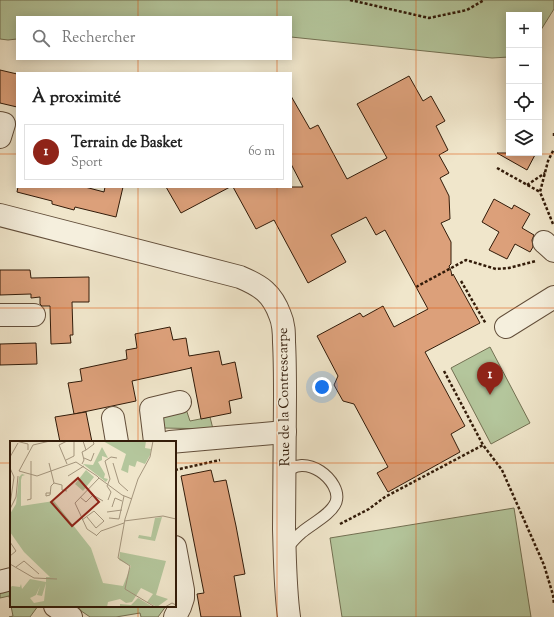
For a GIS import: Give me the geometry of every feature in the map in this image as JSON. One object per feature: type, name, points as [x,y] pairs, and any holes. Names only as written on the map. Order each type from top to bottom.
[{"type":"street","name":"Rue de la Contrescarpe","points":[[0,215],[228,274],[253,283],[262,288],[271,297],[281,316],[285,350],[285,585],[289,617]]},
{"type":"street","points":[[496,326],[554,297]]},
{"type":"street","points":[[0,315],[34,315]]},
{"type":"street","points":[[155,441],[151,409],[180,402]]},
{"type":"street","points":[[112,418],[117,441]]},
{"type":"street","points":[[176,441],[285,432]]},
{"type":"street","points":[[175,617],[183,598],[183,590],[176,552]]},
{"type":"street","points":[[0,582],[10,579]]},
{"type":"street","points":[[56,607],[71,617]]},
{"type":"lane","points":[[284,475],[294,466],[303,465],[314,468],[328,478],[337,495],[335,503],[330,511],[299,534],[285,550]]},
{"type":"path","points":[[350,0],[429,18],[467,10],[484,0]]},
{"type":"path","points":[[554,133],[554,138]]},
{"type":"path","points":[[416,287],[466,260],[496,269],[509,268],[549,244],[540,192],[548,161],[554,149]]},
{"type":"path","points":[[497,168],[540,192]]},
{"type":"path","points":[[527,185],[545,173]]},
{"type":"path","points":[[461,280],[496,326]]},
{"type":"path","points":[[444,371],[482,445],[502,470],[544,565],[553,595],[554,604]]},
{"type":"path","points":[[336,526],[369,509],[385,497],[482,445]]},
{"type":"green space","points":[[0,0],[554,0],[554,9],[542,28],[542,12],[506,12],[506,57],[492,58],[292,37],[292,16],[16,16],[16,39],[0,39]]},
{"type":"green space","points":[[490,347],[530,423],[491,444],[451,368]]},
{"type":"green space","points":[[186,409],[190,421],[210,417],[213,429],[163,428],[161,416]]},
{"type":"green space","points":[[514,508],[531,617],[342,617],[330,538]]},
{"type":"green space","points":[[10,588],[10,601],[9,596],[0,598],[0,591]]},
{"type":"green space","points":[[11,607],[37,607],[30,617],[9,617],[13,616]]},
{"type":"green space","points":[[75,607],[165,607],[158,617],[141,617],[140,613],[116,617],[90,617]]},
{"type":"building","points":[[0,70],[16,74],[16,107],[0,103]]},
{"type":"building","points":[[409,76],[423,101],[431,96],[445,121],[436,126],[448,150],[439,155],[449,173],[440,178],[449,196],[450,219],[441,223],[451,242],[451,264],[449,266],[452,276],[453,274],[480,323],[425,352],[465,426],[451,434],[460,452],[388,492],[377,473],[388,467],[354,404],[343,401],[334,385],[338,376],[317,336],[360,313],[363,317],[383,306],[394,327],[428,309],[385,230],[376,235],[366,217],[331,235],[346,262],[308,283],[274,220],[256,229],[234,188],[303,187],[292,166],[292,98],[310,129],[318,125],[347,179],[387,158],[357,104]]},
{"type":"building","points":[[497,153],[506,153],[506,156],[534,156],[527,170]]},
{"type":"building","points":[[18,188],[89,188],[104,192],[105,188],[123,188],[116,217],[75,207],[74,210],[52,204],[52,201],[17,192]]},
{"type":"building","points":[[167,188],[228,188],[181,213]]},
{"type":"building","points":[[494,199],[512,209],[514,205],[530,214],[522,228],[534,235],[532,240],[533,247],[530,252],[515,244],[507,259],[489,250],[499,232],[482,222]]},
{"type":"building","points":[[0,270],[30,270],[31,278],[89,277],[89,302],[72,302],[73,335],[70,335],[71,343],[51,344],[50,306],[42,306],[40,304],[40,297],[31,298],[31,294],[0,295]]},
{"type":"building","points":[[170,327],[173,340],[186,338],[189,356],[219,351],[222,365],[235,362],[242,398],[229,401],[231,413],[201,419],[191,367],[132,381],[136,401],[74,414],[68,383],[82,381],[80,369],[127,359],[126,350],[137,348],[135,334]]},
{"type":"building","points":[[36,343],[37,364],[0,365],[0,344]]},
{"type":"building","points":[[86,412],[92,441],[60,441],[55,417]]},
{"type":"building","points":[[211,470],[214,482],[226,480],[236,526],[245,574],[234,576],[241,617],[201,617],[197,594],[204,593],[181,476]]},
{"type":"place","name":"Terrain de Basket","points":[[490,395]]}]
